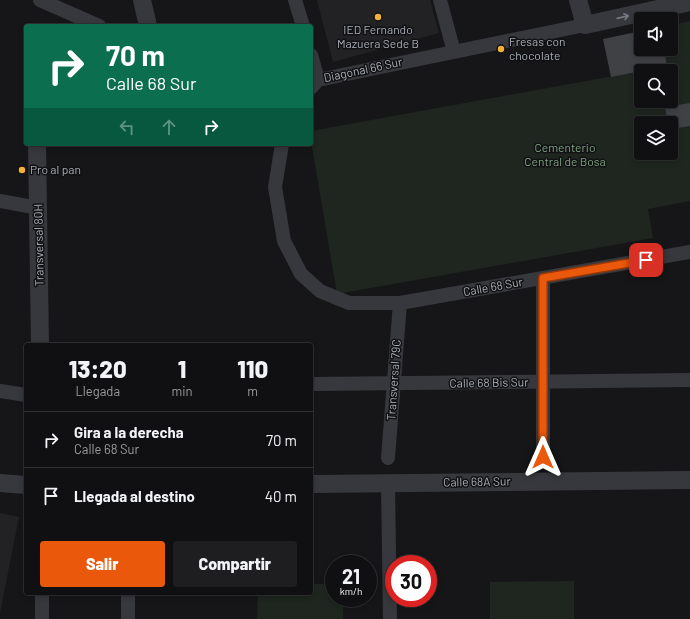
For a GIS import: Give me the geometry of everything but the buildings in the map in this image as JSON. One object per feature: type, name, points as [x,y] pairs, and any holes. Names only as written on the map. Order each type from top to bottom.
[{"type":"street","points":[[40,0],[95,24]]},
{"type":"street","points":[[142,0],[148,24]]},
{"type":"street","points":[[295,0],[302,24]]},
{"type":"street","points":[[440,0],[454,52]]},
{"type":"street","points":[[578,0],[585,25]]},
{"type":"street","name":"Diagonal 66 Sur","points":[[314,84],[454,52],[690,2]]},
{"type":"street","name":"Transversal 80H","points":[[37,146],[40,343]]},
{"type":"street","name":"Calle 68 Sur","points":[[282,146],[275,188],[284,241],[301,274],[320,291],[349,303],[400,303],[690,252]]},
{"type":"street","points":[[0,201],[38,208]]},
{"type":"street","points":[[543,278],[543,457]]},
{"type":"street","name":"Transversal 79C","points":[[388,458],[400,303]]},
{"type":"street","name":"Calle 68 Bis Sur","points":[[313,384],[690,380]]},
{"type":"street","points":[[0,391],[24,395]]},
{"type":"street","name":"Calle 68A Sur","points":[[313,484],[690,480]]},
{"type":"street","points":[[0,483],[24,485]]},
{"type":"street","points":[[388,483],[390,619]]},
{"type":"street","points":[[42,595],[42,619]]},
{"type":"street","points":[[128,595],[128,619]]},
{"type":"shaded area","name":"IED Fernando Mazuera Sede B","points":[[317,0],[430,0],[439,33],[333,62]]},
{"type":"shaded area","points":[[0,513],[19,517],[0,613]]},
{"type":"green space","name":"Cementerio Central de Bosa","points":[[690,21],[690,201],[648,209],[653,238],[337,294],[312,146],[313,131],[634,72],[634,108],[678,108],[678,64],[667,64],[665,56],[678,56],[678,24]]},
{"type":"green space","points":[[574,581],[574,619],[490,619],[490,582]]},
{"type":"green space","points":[[313,584],[325,584],[325,607],[343,607],[343,619],[257,619],[258,595],[313,595]]},
{"type":"place","name":"IED Fernando Mazuera Sede B","points":[[378,17]]},
{"type":"place","name":"Fresas con chocolate","points":[[501,49]]},
{"type":"place","name":"Pro al pan","points":[[22,170]]},
{"type":"route","points":[[543,457],[543,278],[646,260]]}]
